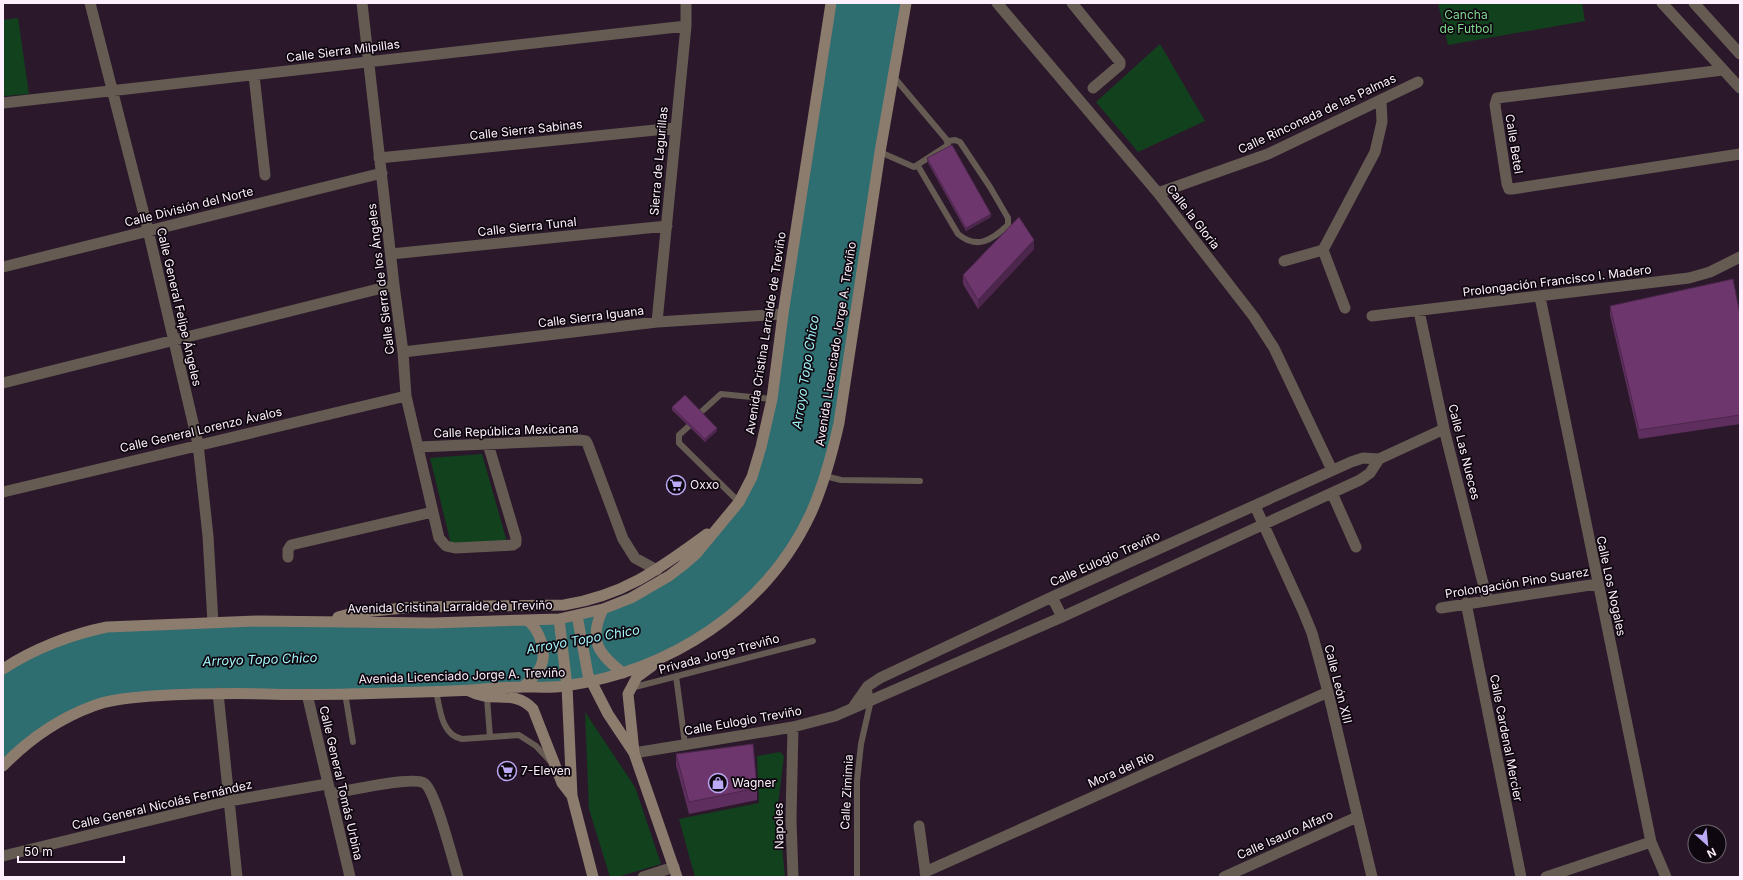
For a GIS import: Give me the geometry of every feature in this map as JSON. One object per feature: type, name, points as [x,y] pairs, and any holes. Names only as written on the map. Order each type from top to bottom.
[{"type":"main road","name":"Avenida Cristina Larralde de Treviño","points":[[3,669],[36,651],[88,631],[107,627],[136,625],[325,621],[560,623],[601,613],[631,598],[668,576],[696,554],[739,502],[752,477],[757,462],[772,399],[783,314],[831,3]]},
{"type":"main road","name":"Avenida Licenciado Jorge A. Treviño","points":[[3,766],[19,749],[43,730],[68,716],[96,704],[127,698],[218,693],[307,694],[467,690],[567,686],[590,681],[623,673],[663,657],[708,633],[747,602],[791,548],[811,514],[825,476],[839,423],[880,152],[906,3]]},
{"type":"main road","points":[[325,621],[352,613],[414,607],[564,605],[579,602],[609,594],[630,585],[657,570],[724,522]]},
{"type":"main road","points":[[601,613],[595,629],[599,650],[608,662],[623,673]]},
{"type":"main road","points":[[578,619],[586,669],[590,681],[608,714],[634,753]]},
{"type":"main road","points":[[523,687],[533,678],[542,661],[542,643],[531,623]]},
{"type":"main road","points":[[560,623],[567,686],[572,796],[593,877]]},
{"type":"main road","points":[[663,657],[638,677],[628,694],[634,753],[675,872]]},
{"type":"main road","points":[[467,690],[476,695],[487,698],[516,698],[525,701],[533,708],[562,783],[572,796]]},
{"type":"street","name":"Calle General Felipe Ángeles","points":[[90,3],[111,91],[148,230],[198,444],[208,536],[213,623]]},
{"type":"street","name":"Calle Sierra de los Ángeles","points":[[362,3],[379,158],[403,352],[406,396],[433,512],[440,538],[446,546],[455,548],[513,545],[516,543],[516,538],[488,444]]},
{"type":"street","name":"Sierra de Lagurillas","points":[[657,322],[686,26],[686,3]]},
{"type":"street","name":"Calle la Gloria","points":[[997,3],[1158,193],[1254,317],[1268,337],[1332,470]]},
{"type":"street","points":[[1072,3],[1120,62],[1120,65],[1093,88]]},
{"type":"street","points":[[1662,3],[1740,88]]},
{"type":"street","points":[[1694,3],[1740,54]]},
{"type":"street","name":"Calle Sierra Milpillas","points":[[3,103],[686,26]]},
{"type":"street","name":"Calle Betel","points":[[1723,70],[1497,98],[1495,105],[1507,184],[1509,189],[1512,190],[1740,154]]},
{"type":"street","points":[[254,75],[265,175]]},
{"type":"street","name":"Calle Rinconada de las Palmas","points":[[1158,193],[1259,157],[1418,82]]},
{"type":"street","points":[[1284,262],[1324,250],[1375,152],[1382,122],[1381,100]]},
{"type":"street","name":"Calle Sierra Sabinas","points":[[379,158],[675,128]]},
{"type":"street","name":"Calle División del Norte","points":[[3,267],[382,173]]},
{"type":"street","name":"Calle Sierra Tunal","points":[[391,254],[667,226]]},
{"type":"street","points":[[1324,250],[1345,308]]},
{"type":"street","name":"Prolongación Francisco I. Madero","points":[[1372,316],[1689,278],[1710,272],[1740,256]]},
{"type":"street","points":[[3,383],[394,285]]},
{"type":"street","name":"Calle Los Nogales","points":[[1540,297],[1597,584],[1651,842],[1666,877]]},
{"type":"street","name":"Calle Las Nueces","points":[[1419,310],[1444,429],[1487,599]]},
{"type":"street","name":"Calle Sierra Iguana","points":[[403,352],[657,322],[783,314]]},
{"type":"street","name":"Calle General Lorenzo Ávalos","points":[[3,492],[198,444],[406,396]]},
{"type":"street","name":"Calle Eulogio Treviño","points":[[854,706],[868,686],[880,678],[1052,597],[1332,470],[1358,459],[1379,459],[1444,429]]},
{"type":"street","name":"Calle República Mexicana","points":[[419,447],[579,440],[586,441],[623,539],[635,558],[657,570]]},
{"type":"street","name":"Calle Eulogio Treviño","points":[[634,753],[793,727],[835,716],[854,706],[871,700],[1062,616],[1332,493],[1365,477],[1379,459]]},
{"type":"street","points":[[1332,493],[1356,548]]},
{"type":"street","name":"Calle León XIII","points":[[1255,506],[1304,611],[1312,633],[1328,692],[1372,877]]},
{"type":"street","points":[[288,557],[288,550],[291,545],[433,512]]},
{"type":"street","name":"Prolongación Pino Suarez","points":[[1441,608],[1487,599],[1597,584]]},
{"type":"street","points":[[1052,597],[1062,616]]},
{"type":"street","name":"Calle Cardenal Mercier","points":[[1466,603],[1521,877]]},
{"type":"street","name":"Mora del Río","points":[[925,875],[1328,692]]},
{"type":"street","points":[[218,693],[237,877]]},
{"type":"street","name":"Calle General Tomás Urbina","points":[[307,694],[328,789],[350,877]]},
{"type":"street","name":"Napoles","points":[[793,727],[791,814],[793,877]]},
{"type":"street","name":"Calle General Nicolás Fernández","points":[[3,856],[229,800],[415,780],[423,782],[430,788],[458,877]]},
{"type":"street","name":"Calle Isauro Alfaro","points":[[1224,877],[1357,817]]},
{"type":"street","points":[[919,826],[925,875]]},
{"type":"street","points":[[1546,877],[1651,842]]},
{"type":"street","points":[[643,877],[675,872]]},
{"type":"lane","points":[[893,76],[948,141]]},
{"type":"lane","points":[[918,166],[958,234],[967,241],[978,243],[994,237],[1004,229],[1008,225],[1008,218],[990,187],[960,142],[955,140],[948,141]]},
{"type":"lane","points":[[880,152],[912,167],[918,166],[947,146],[948,141]]},
{"type":"lane","points":[[700,413],[721,394],[772,399]]},
{"type":"lane","points":[[688,426],[679,435],[679,443],[739,502]]},
{"type":"lane","points":[[825,476],[841,480],[920,481]]},
{"type":"lane","name":"Privada Jorge Treviño","points":[[630,689],[813,641]]},
{"type":"lane","points":[[676,676],[685,744]]},
{"type":"lane","name":"Calle Zimimia","points":[[857,877],[857,781],[861,744],[871,700],[868,686]]},
{"type":"lane","points":[[436,691],[447,729],[455,738],[462,739],[519,736],[536,746],[555,766]]},
{"type":"lane","points":[[345,693],[353,742]]},
{"type":"lane","points":[[487,698],[490,737]]},
{"type":"green space","name":"Cancha de Futbol","points":[[1438,3],[1582,3],[1585,21],[1448,45]]},
{"type":"green space","points":[[18,18],[29,94],[3,96],[3,20]]},
{"type":"green space","points":[[1160,44],[1205,121],[1138,152],[1096,102]]},
{"type":"green space","points":[[482,454],[507,542],[451,544],[430,458]]},
{"type":"green space","points":[[585,712],[635,787],[661,864],[617,877],[610,877],[589,809]]},
{"type":"green space","points":[[780,752],[784,756],[778,804],[785,877],[695,877],[679,819],[759,803],[757,756]]},
{"type":"water","name":"Arroyo Topo Chico","points":[[831,3],[907,3],[839,423],[816,501],[766,581],[685,646],[591,681],[127,698],[69,716],[3,766],[3,669],[88,631],[577,615],[669,576],[724,522],[761,447]]},
{"type":"building","points":[[952,145],[991,214],[966,228],[927,158]]},
{"type":"building","points":[[1019,217],[1034,240],[978,300],[963,275]]},
{"type":"building","points":[[1733,279],[1740,315],[1740,415],[1639,430],[1610,306]]},
{"type":"building","name":"Oxxo","points":[[685,395],[717,428],[705,439],[672,407]]},
{"type":"building","name":"Wagner","points":[[753,744],[757,788],[689,802],[676,754]]},
{"type":"place","name":"Oxxo","points":[[676,485]]},
{"type":"place","name":"7-Eleven","points":[[507,771]]},
{"type":"place","name":"Wagner","points":[[718,783]]}]
